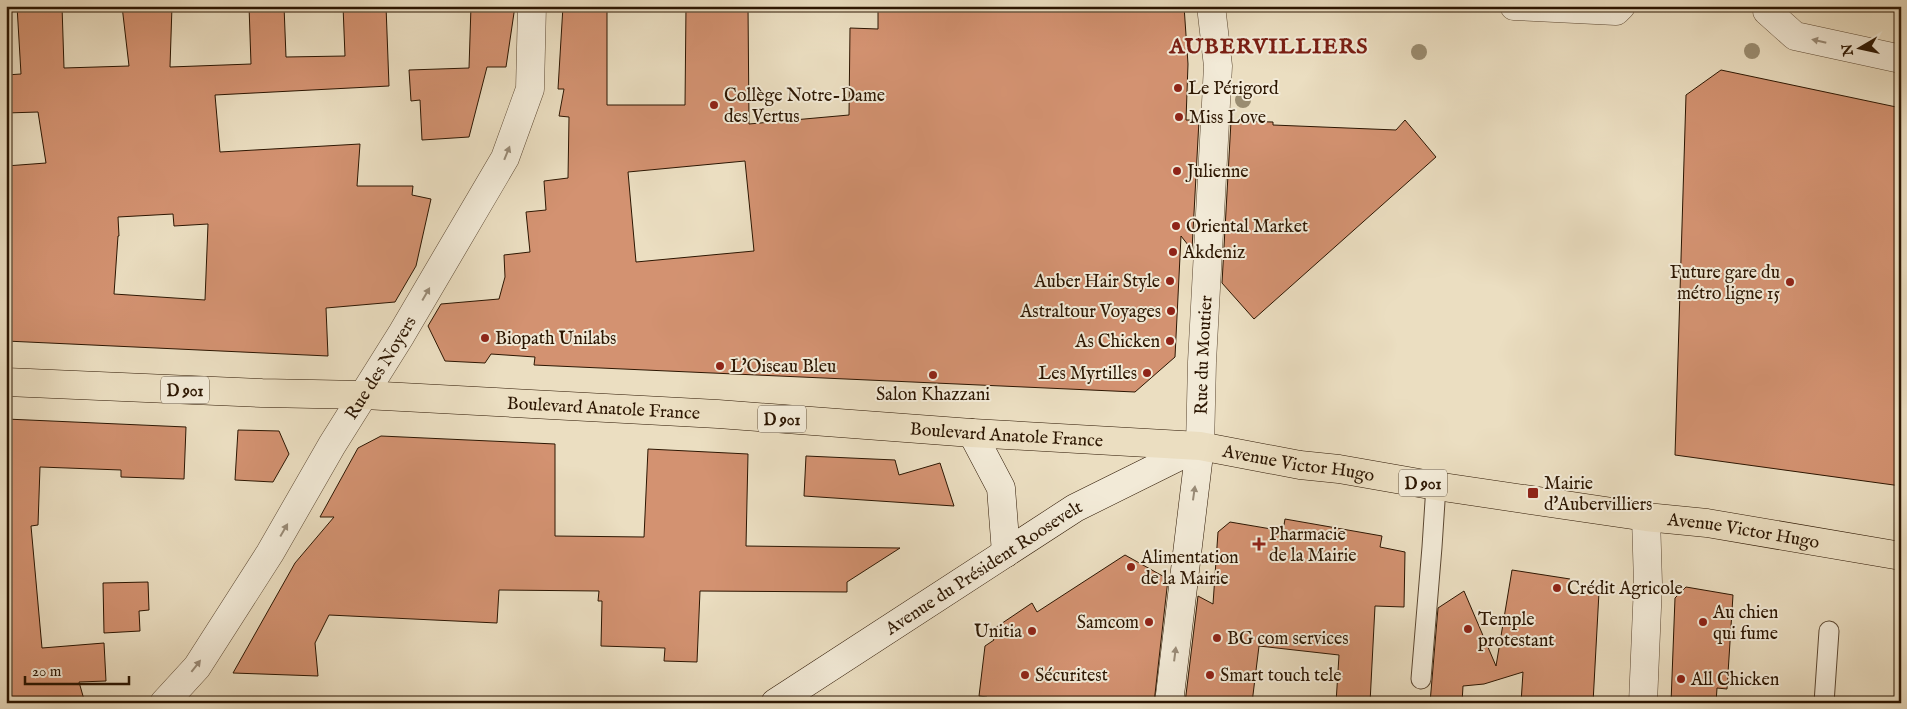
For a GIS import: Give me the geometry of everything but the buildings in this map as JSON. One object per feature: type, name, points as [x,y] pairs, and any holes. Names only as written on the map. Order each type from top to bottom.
[{"type":"main road","name":"Boulevard Anatole France","points":[[6,382],[262,393],[364,395],[718,414],[1200,446]]},
{"type":"main road","name":"Avenue Victor Hugo","points":[[1200,446],[1300,465],[1339,469],[1436,486],[1646,517],[1707,523],[1901,556]]},
{"type":"street","name":"Rue des Noyers","points":[[164,703],[202,659],[270,553],[332,445],[401,335],[505,158],[530,89],[532,6]]},
{"type":"street","name":"Rue du Moutier","points":[[1170,703],[1200,446],[1202,362],[1218,66],[1211,6]]},
{"type":"street","points":[[1514,6],[1616,11],[1621,6]]},
{"type":"street","points":[[1767,11],[1795,36],[1901,59]]},
{"type":"street","points":[[972,432],[1001,488],[1006,552]]},
{"type":"street","name":"Avenue du Président Roosevelt","points":[[775,703],[1075,508],[1200,446]]},
{"type":"street","points":[[1643,703],[1648,584],[1646,517]]},
{"type":"lane","points":[[1421,679],[1436,486]]},
{"type":"lane","points":[[1824,703],[1829,631]]},
{"type":"place","name":"Le Périgord","points":[[1178,88]]},
{"type":"place","name":"Collège Notre-Dame des Vertus","points":[[714,105]]},
{"type":"place","name":"Miss Love","points":[[1179,117]]},
{"type":"place","name":"Julienne","points":[[1177,171]]},
{"type":"place","name":"Oriental Market","points":[[1176,226]]},
{"type":"place","name":"Akdeniz","points":[[1173,252]]},
{"type":"place","name":"Auber Hair Style","points":[[1170,281]]},
{"type":"place","name":"Future gare du métro ligne 15","points":[[1790,282]]},
{"type":"place","name":"Astraltour Voyages","points":[[1171,311]]},
{"type":"place","name":"Biopath Unilabs","points":[[485,338]]},
{"type":"place","name":"As Chicken","points":[[1170,341]]},
{"type":"place","name":"L'Oiseau Bleu","points":[[720,366]]},
{"type":"place","name":"Les Myrtilles","points":[[1147,373]]},
{"type":"place","name":"Salon Khazzani","points":[[933,375]]},
{"type":"place","name":"Mairie d'Aubervilliers","points":[[1533,493]]},
{"type":"place","name":"Pharmacie de la Mairie","points":[[1259,544]]},
{"type":"place","name":"Alimentation de la Mairie","points":[[1131,567]]},
{"type":"place","name":"Crédit Agricole","points":[[1557,588]]},
{"type":"place","name":"Samcom","points":[[1149,622]]},
{"type":"place","name":"Au chien qui fume","points":[[1703,622]]},
{"type":"place","name":"Temple protestant","points":[[1468,629]]},
{"type":"place","name":"Unitia","points":[[1032,631]]},
{"type":"place","name":"BG com services","points":[[1217,638]]},
{"type":"place","name":"Sécuritest","points":[[1025,675]]},
{"type":"place","name":"Smart touch tele","points":[[1210,675]]},
{"type":"place","name":"All Chicken","points":[[1681,679]]},
{"type":"district","name":"AUBERVILLIERS","points":[[1269,45]]}]
